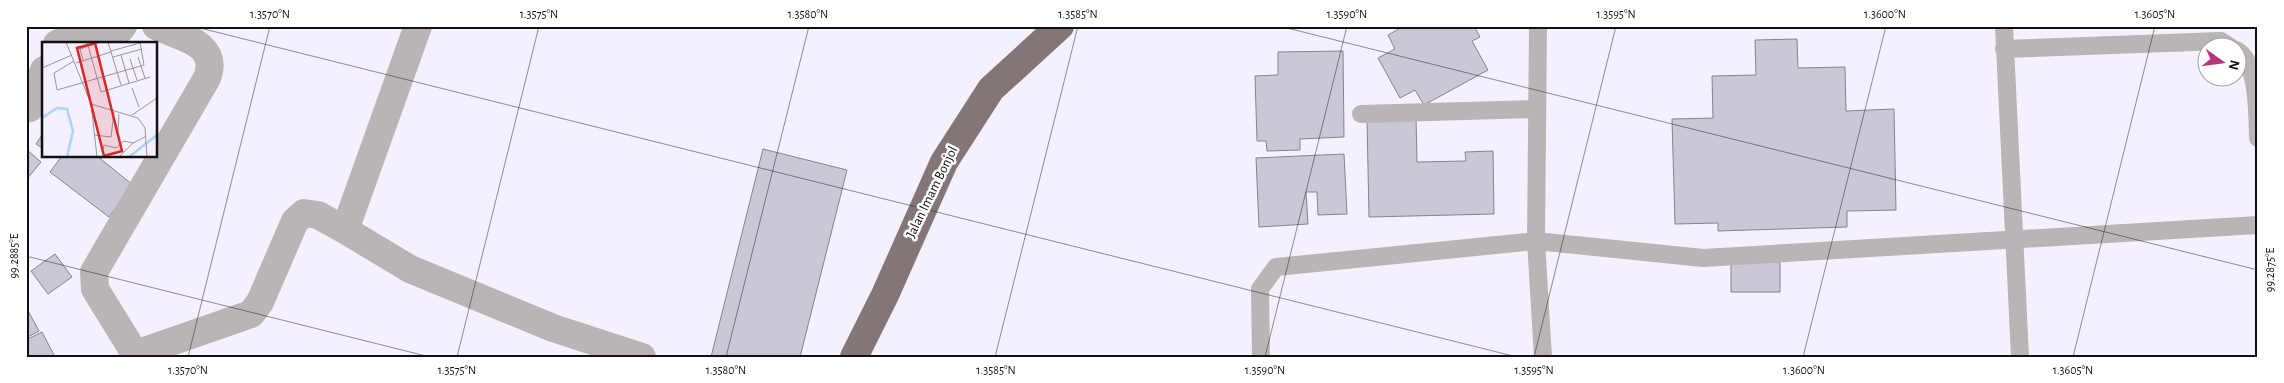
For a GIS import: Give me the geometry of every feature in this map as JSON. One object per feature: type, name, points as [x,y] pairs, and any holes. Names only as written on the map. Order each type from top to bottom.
[{"type":"highway","name":"Jalan Imam Bonjol","points":[[854,357],[885,296],[944,162],[991,89],[1060,26]]},
{"type":"street","points":[[60,42],[83,38],[105,39],[117,33],[123,26]]},
{"type":"street","points":[[156,26],[200,46],[210,58],[210,64],[207,78],[94,272],[95,289],[137,355],[251,314],[260,302],[299,216],[311,213],[345,230],[410,269],[553,328],[642,357]]},
{"type":"street","points":[[345,230],[418,26]]},
{"type":"street","points":[[30,108],[42,75]]},
{"type":"lane","points":[[1538,26],[1536,241],[1543,357]]},
{"type":"lane","points":[[2004,26],[2020,357]]},
{"type":"lane","points":[[2004,49],[2196,42]]},
{"type":"lane","points":[[2246,62],[2255,82],[2258,138]]},
{"type":"lane","points":[[1361,114],[1537,109]]},
{"type":"lane","points":[[1261,357],[1260,289],[1276,267],[1536,241],[1702,258],[2258,225]]},
{"type":"building","points":[[1404,26],[1474,26],[1480,37],[1472,41],[1488,70],[1424,105],[1415,90],[1400,98],[1378,58],[1395,49],[1388,35]]},
{"type":"building","points":[[1797,39],[1798,68],[1845,67],[1846,111],[1894,109],[1896,210],[1847,211],[1847,227],[1718,231],[1718,223],[1675,224],[1672,119],[1713,118],[1712,76],[1756,75],[1755,40]]},
{"type":"building","points":[[1343,51],[1344,137],[1300,139],[1300,150],[1267,151],[1266,141],[1257,141],[1255,76],[1278,75],[1278,52]]},
{"type":"building","points":[[1416,117],[1417,162],[1466,161],[1465,152],[1493,151],[1494,214],[1369,217],[1367,119]]},
{"type":"building","points":[[42,135],[42,148],[36,144]]},
{"type":"building","points":[[26,149],[41,162],[26,180]]},
{"type":"building","points":[[763,149],[847,170],[800,357],[711,357]]},
{"type":"building","points":[[1344,154],[1347,214],[1318,215],[1317,192],[1306,192],[1308,224],[1259,227],[1256,158]]},
{"type":"building","points":[[60,158],[99,158],[133,185],[109,217],[50,172]]},
{"type":"building","points":[[55,254],[72,277],[48,294],[31,271]]},
{"type":"building","points":[[1731,262],[1780,262],[1780,292],[1731,292]]},
{"type":"building","points":[[26,307],[39,331],[26,338]]},
{"type":"building","points":[[42,332],[55,357],[26,357],[26,340]]}]
